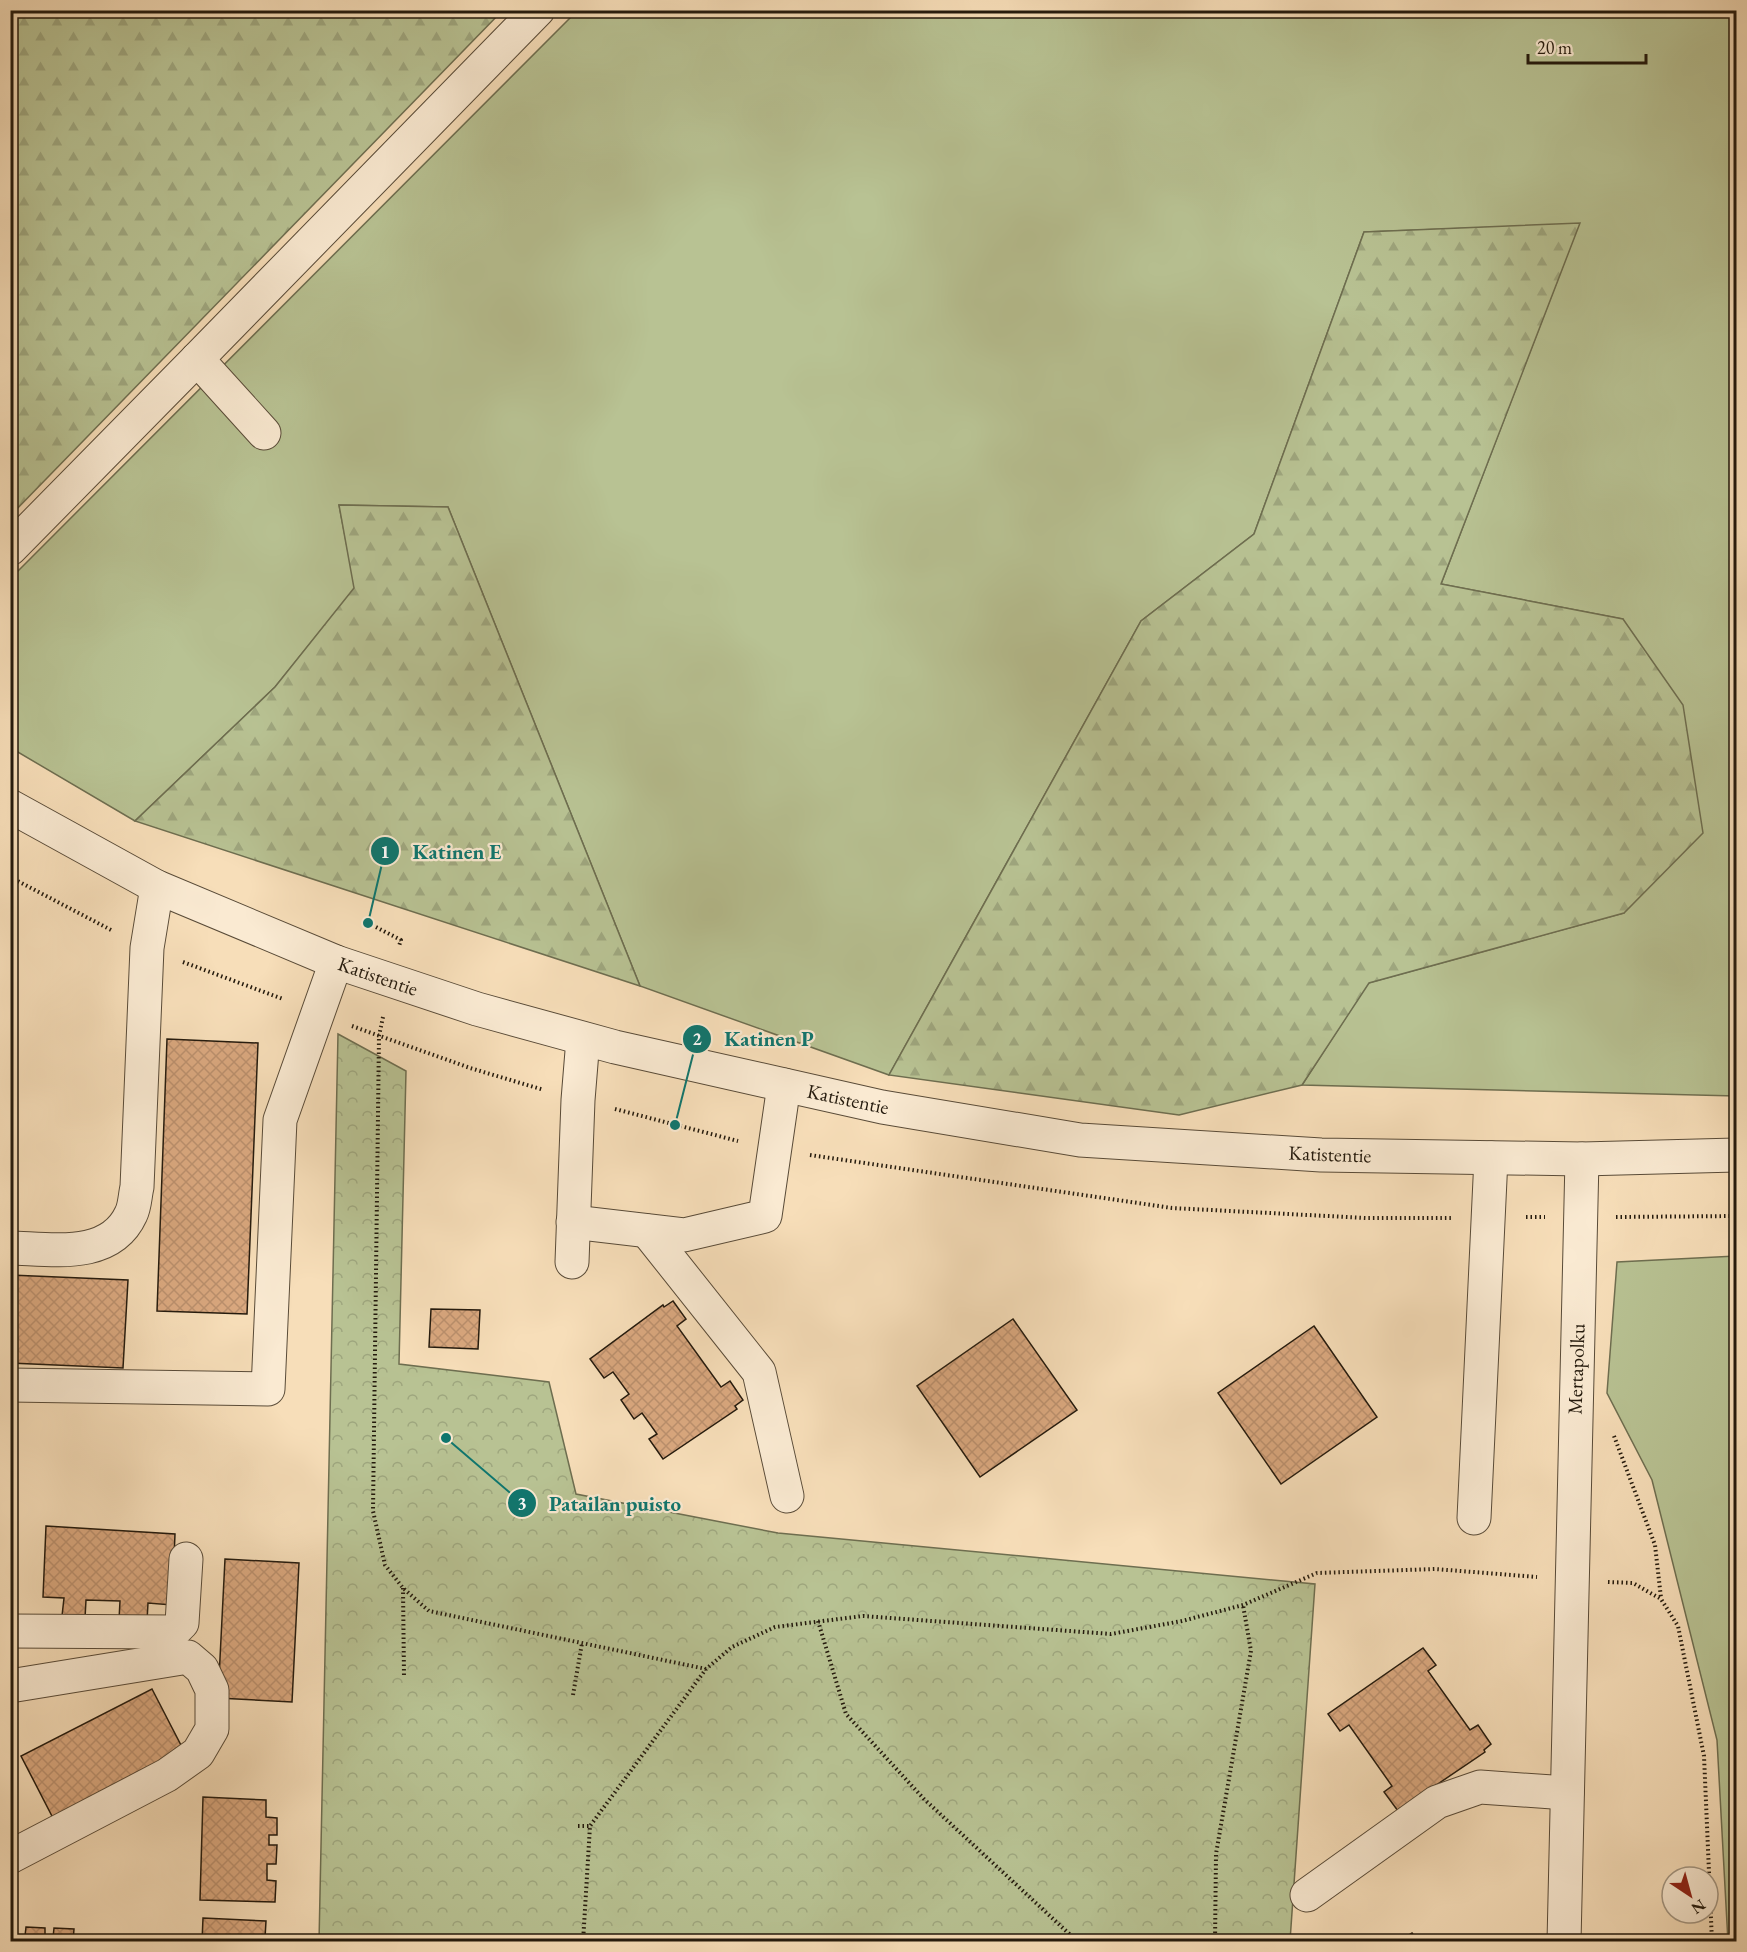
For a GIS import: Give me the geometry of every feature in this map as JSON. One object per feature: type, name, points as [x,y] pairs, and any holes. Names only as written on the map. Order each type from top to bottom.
[{"type":"street","points":[[10,549],[538,10]]},
{"type":"street","points":[[197,359],[264,433]]},
{"type":"street","name":"Katistentie","points":[[10,806],[157,887],[336,962],[477,1009],[583,1039],[882,1107],[1080,1140],[1321,1155],[1582,1159],[1737,1155]]},
{"type":"street","points":[[10,1248],[70,1250],[102,1245],[117,1234],[131,1214],[137,1187],[147,948],[157,887]]},
{"type":"street","points":[[10,1385],[268,1389],[280,1120],[336,962]]},
{"type":"street","points":[[572,1262],[578,1100],[583,1039]]},
{"type":"street","points":[[573,1222],[684,1235],[765,1216],[784,1085]]},
{"type":"street","points":[[1474,1518],[1491,1158]]},
{"type":"street","name":"Mertapolku","points":[[1564,1941],[1582,1159]]},
{"type":"street","points":[[647,1231],[759,1372],[787,1496]]},
{"type":"street","points":[[10,1631],[173,1632],[182,1623],[186,1559]]},
{"type":"street","points":[[10,1686],[188,1657],[202,1669],[212,1690],[212,1729],[198,1753],[167,1775],[10,1857]]},
{"type":"street","points":[[1307,1894],[1437,1802],[1480,1787],[1567,1793]]},
{"type":"path","points":[[368,923],[400,940],[379,1036],[373,1511],[385,1565],[403,1588],[429,1611],[706,1669]]},
{"type":"path","points":[[1612,1430],[1654,1545],[1661,1599],[1678,1626],[1704,1756],[1712,1941]]},
{"type":"path","points":[[582,1941],[590,1826],[706,1669],[732,1647],[775,1627],[863,1616],[1111,1634],[1182,1621],[1243,1605],[1317,1573],[1435,1569],[1633,1583],[1661,1599]]},
{"type":"path","points":[[403,1588],[404,1677]]},
{"type":"path","points":[[1215,1941],[1216,1854],[1251,1651],[1243,1605]]},
{"type":"path","points":[[818,1621],[846,1714],[924,1799],[1078,1941]]},
{"type":"path","points":[[573,1695],[582,1643]]},
{"type":"path","points":[[578,1826],[590,1826]]},
{"type":"green space","points":[[10,11],[502,11],[11,515]]},
{"type":"green space","points":[[577,11],[1736,11],[1736,1096],[1302,1085],[1368,983],[1624,913],[1623,619],[1441,584],[1579,224],[1364,232],[1254,534],[1141,621],[889,1075],[640,986],[448,507],[339,505],[355,588],[275,687],[135,821],[11,748],[11,578]]},
{"type":"green space","points":[[1580,223],[1441,584],[1623,619],[1683,705],[1703,833],[1624,913],[1369,983],[1302,1085],[1179,1115],[889,1075],[1141,621],[1254,534],[1364,232]]},
{"type":"green space","points":[[339,505],[448,507],[640,986],[135,821],[275,687],[354,588]]},
{"type":"green space","points":[[338,1034],[406,1071],[399,1364],[549,1382],[576,1494],[778,1533],[1315,1584],[1290,1941],[319,1942]]},
{"type":"green space","points":[[1736,1256],[1736,1941],[1728,1942],[1717,1740],[1652,1480],[1607,1393],[1617,1262]]},
{"type":"building","points":[[167,1039],[258,1043],[247,1314],[157,1311]]},
{"type":"building","points":[[10,1275],[128,1280],[123,1368],[10,1363]]},
{"type":"building","points":[[673,1301],[686,1319],[677,1326],[721,1387],[730,1381],[743,1400],[735,1406],[737,1409],[663,1459],[649,1439],[657,1434],[642,1413],[634,1419],[621,1400],[629,1394],[613,1372],[604,1378],[590,1359],[663,1305],[664,1307]]},
{"type":"building","points":[[431,1309],[480,1310],[478,1349],[429,1347]]},
{"type":"building","points":[[1013,1319],[1077,1410],[980,1477],[917,1386]]},
{"type":"building","points":[[1314,1326],[1377,1417],[1281,1484],[1218,1393]]},
{"type":"building","points":[[46,1526],[175,1534],[172,1605],[148,1603],[147,1621],[119,1620],[120,1601],[86,1600],[85,1618],[62,1616],[64,1598],[43,1597]]},
{"type":"building","points":[[225,1559],[299,1563],[292,1702],[218,1698]]},
{"type":"building","points":[[1423,1648],[1436,1665],[1428,1671],[1470,1730],[1478,1725],[1491,1744],[1484,1750],[1485,1752],[1398,1811],[1384,1792],[1392,1786],[1349,1725],[1340,1731],[1328,1714]]},
{"type":"building","points":[[152,1689],[185,1753],[54,1820],[21,1756]]},
{"type":"building","points":[[203,1797],[266,1800],[266,1817],[277,1818],[277,1835],[269,1835],[269,1845],[277,1845],[276,1864],[267,1864],[267,1880],[276,1881],[275,1902],[200,1900]]},
{"type":"building","points":[[203,1918],[266,1921],[265,1938],[277,1938],[277,1942],[202,1942]]},
{"type":"building","points":[[26,1927],[45,1928],[45,1938],[53,1938],[54,1928],[74,1929],[73,1942],[10,1942],[10,1936],[25,1936]]},
{"type":"building","points":[[1412,1933],[1418,1942],[1396,1942],[1404,1938]]},
{"type":"place","name":"Katinen E","points":[[368,923]]},
{"type":"place","name":"Katinen P","points":[[675,1125]]},
{"type":"place","name":"Patailan puisto","points":[[446,1438]]}]
